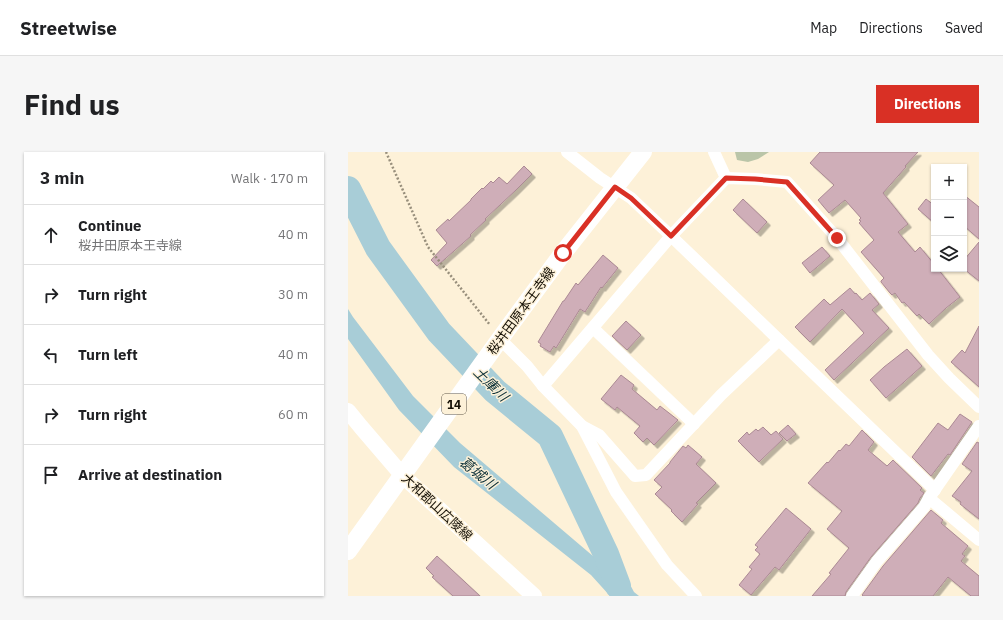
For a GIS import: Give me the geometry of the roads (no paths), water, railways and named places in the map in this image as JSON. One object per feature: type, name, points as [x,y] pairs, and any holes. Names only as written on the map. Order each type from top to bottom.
[{"type":"main road","name":"桜井田原本王寺線","points":[[348,551],[563,253],[643,152]]},
{"type":"main road","name":"大和郡山広陵線","points":[[348,411],[403,476],[534,596]]},
{"type":"street","points":[[567,152],[600,178],[631,198],[779,340],[979,540]]},
{"type":"street","points":[[714,152],[726,178]]},
{"type":"street","points":[[543,386],[671,236],[726,178],[755,179],[787,182],[837,238],[933,361],[948,378],[979,407]]},
{"type":"street","points":[[593,328],[694,424]]},
{"type":"street","points":[[582,426],[599,435],[635,476],[646,475],[721,395],[779,340]]},
{"type":"street","points":[[497,343],[527,366],[543,386],[582,426],[616,492],[667,566],[696,596]]},
{"type":"street","points":[[852,596],[878,561],[924,507],[979,426]]},
{"type":"water","name":"葛城川","points":[[348,309],[413,396],[460,443],[600,562],[614,555],[634,592],[639,596],[610,596],[591,575],[454,467],[399,410],[348,339]]},
{"type":"waterway","name":"土庫川","points":[[348,189],[378,248],[439,332],[495,391],[550,436],[606,554],[618,586]]}]
